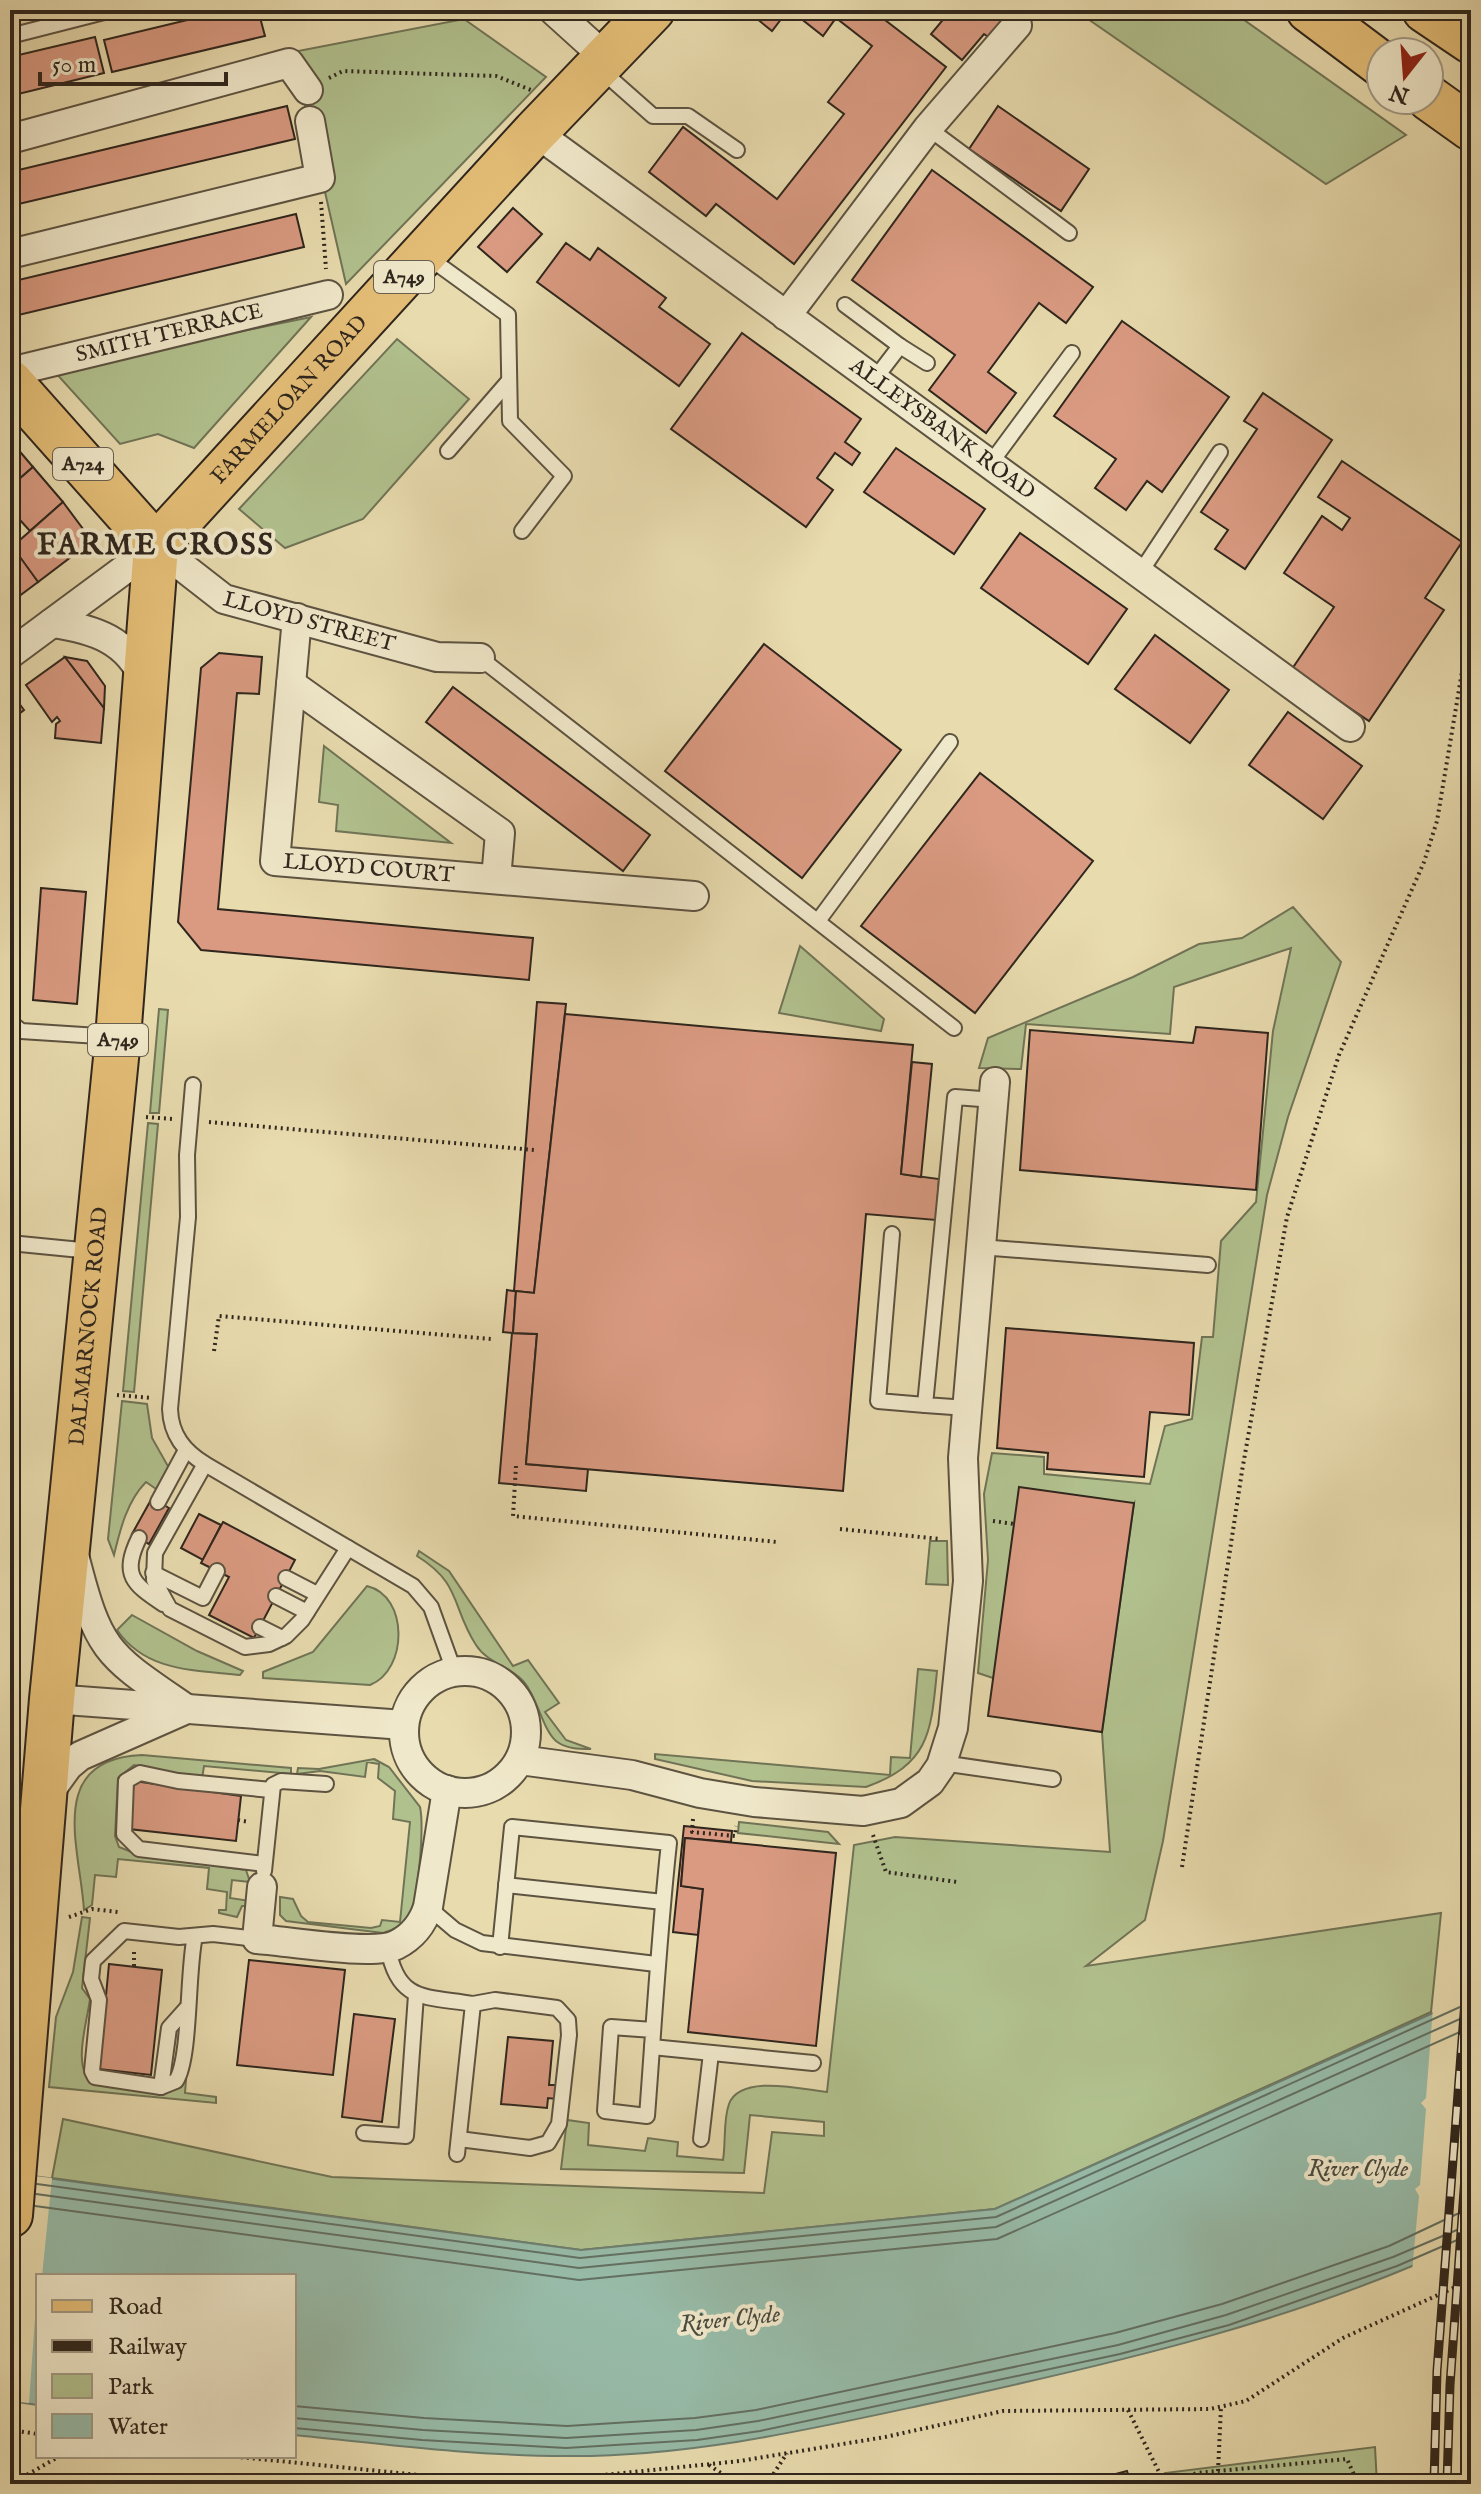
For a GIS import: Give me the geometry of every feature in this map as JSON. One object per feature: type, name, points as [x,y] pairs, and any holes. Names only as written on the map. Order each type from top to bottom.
[{"type":"main road","name":"FARMELOAN ROAD","points":[[156,546],[652,10]]},
{"type":"main road","points":[[1309,10],[1365,52]]},
{"type":"main road","points":[[1425,10],[1471,41]]},
{"type":"main road","points":[[1445,109],[1471,128]]},
{"type":"main road","name":"A724","points":[[10,382],[156,546]]},
{"type":"main road","name":"DALMARNOCK ROAD","points":[[17,2087],[34,1929],[52,1699],[99,1252],[156,546]]},
{"type":"main road","name":"A749","points":[[10,2215],[17,2087]]},
{"type":"street","points":[[553,10],[602,63]]},
{"type":"street","points":[[786,316],[928,128],[1017,25]]},
{"type":"street","points":[[10,139],[289,63],[308,90]]},
{"type":"street","name":"ALLEYSBANK ROAD","points":[[549,118],[786,316],[1350,727]]},
{"type":"street","points":[[10,254],[320,178],[310,121]]},
{"type":"street","name":"SMITH TERRACE","points":[[10,372],[328,295]]},
{"type":"street","points":[[10,654],[156,546]]},
{"type":"street","name":"LLOYD STREET","points":[[156,546],[224,599],[437,657],[480,658]]},
{"type":"street","name":"LLOYD COURT","points":[[297,618],[275,861],[694,896]]},
{"type":"street","points":[[52,623],[77,626],[110,638],[132,656],[145,682]]},
{"type":"street","points":[[291,684],[500,833],[496,879]]},
{"type":"street","points":[[520,1760],[632,1775],[700,1793],[754,1802],[863,1811],[885,1808],[909,1798],[930,1782],[942,1763],[953,1728],[968,1581],[963,1479],[994,1091]]},
{"type":"street","points":[[69,1534],[91,1618],[101,1640],[127,1668],[186,1709]]},
{"type":"street","points":[[454,1671],[487,1675],[514,1695],[526,1726],[520,1760],[507,1777],[489,1788],[468,1793],[447,1790],[429,1781],[414,1766],[405,1746],[404,1725],[420,1690],[454,1671]]},
{"type":"street","points":[[52,1699],[404,1725]]},
{"type":"street","points":[[45,1799],[68,1766],[80,1756],[186,1709]]},
{"type":"street","points":[[263,1875],[257,1939],[388,1948],[414,1932],[428,1907],[447,1790]]},
{"type":"lane","points":[[10,36],[112,10]]},
{"type":"lane","points":[[602,63],[653,116],[688,116],[737,150]]},
{"type":"lane","points":[[928,128],[1069,233]]},
{"type":"lane","points":[[425,254],[508,315],[510,421],[564,476],[522,531]]},
{"type":"lane","points":[[845,305],[927,363]]},
{"type":"lane","points":[[874,380],[900,346]]},
{"type":"lane","points":[[990,464],[1072,353]]},
{"type":"lane","points":[[448,451],[507,383]]},
{"type":"lane","points":[[1140,573],[1220,452]]},
{"type":"lane","points":[[480,658],[954,1028]]},
{"type":"lane","points":[[818,921],[950,742]]},
{"type":"lane","points":[[10,1022],[21,1031],[118,1038]]},
{"type":"lane","points":[[193,1085],[188,1217],[171,1400],[172,1425],[186,1450],[205,1464],[420,1592],[431,1607],[454,1671]]},
{"type":"lane","points":[[925,1405],[955,1097],[994,1091]]},
{"type":"lane","points":[[892,1234],[878,1401],[967,1408]]},
{"type":"lane","points":[[10,1243],[99,1252]]},
{"type":"lane","points":[[980,1247],[1208,1265]]},
{"type":"lane","points":[[158,1502],[186,1450]]},
{"type":"lane","points":[[170,1609],[160,1596],[153,1573],[159,1541],[205,1464]]},
{"type":"lane","points":[[139,1538],[132,1553],[130,1571],[135,1585],[170,1609],[253,1649],[282,1638],[310,1606],[348,1548]]},
{"type":"lane","points":[[153,1573],[209,1601],[217,1571]]},
{"type":"lane","points":[[310,1606],[279,1590],[310,1606]]},
{"type":"lane","points":[[260,1627],[282,1638]]},
{"type":"lane","points":[[942,1763],[1053,1779]]},
{"type":"lane","points":[[271,1790],[178,1781],[140,1773],[126,1781],[123,1793],[124,1834],[139,1849],[263,1875],[271,1790],[281,1781],[326,1784]]},
{"type":"lane","points":[[500,1947],[512,1827],[669,1843],[656,1964],[653,2030],[652,2047],[647,2116],[605,2111],[611,2027],[653,2030]]},
{"type":"lane","points":[[506,1885],[663,1902]]},
{"type":"lane","points":[[428,1907],[466,1936],[500,1947],[656,1964]]},
{"type":"lane","points":[[195,1936],[186,2009],[169,2028],[161,2087],[101,2080],[92,2071],[99,2000],[91,1979],[93,1961],[124,1931],[257,1939]]},
{"type":"lane","points":[[388,1948],[395,1976],[416,1995],[473,2004],[495,2000],[557,2008],[569,2028],[559,2124],[548,2143],[530,2148],[458,2147],[473,2004]]},
{"type":"lane","points":[[364,2133],[406,2136],[416,1995]]},
{"type":"lane","points":[[652,2047],[813,2063]]},
{"type":"lane","points":[[701,2139],[711,2053]]},
{"type":"path","points":[[308,90],[343,71],[496,76],[549,118]]},
{"type":"path","points":[[320,178],[328,295]]},
{"type":"path","points":[[1182,1867],[1244,1456],[1287,1217],[1339,1055],[1405,912],[1437,821],[1471,618]]},
{"type":"path","points":[[111,1114],[535,1150]]},
{"type":"path","points":[[214,1351],[219,1316],[492,1339]]},
{"type":"path","points":[[84,1392],[171,1400]]},
{"type":"path","points":[[516,1466],[513,1516],[777,1542]]},
{"type":"path","points":[[982,1520],[1014,1524]]},
{"type":"path","points":[[840,1529],[949,1539]]},
{"type":"path","points":[[694,1810],[692,1832],[735,1836],[736,1825],[725,1824]]},
{"type":"path","points":[[863,1811],[886,1872],[957,1882]]},
{"type":"path","points":[[34,1929],[92,1909],[121,1912]]},
{"type":"path","points":[[249,2458],[449,2478],[524,2480],[709,2465],[1003,2411],[1221,2407],[1246,2401],[1364,2327],[1471,2280]]},
{"type":"path","points":[[1218,2471],[1221,2407]]},
{"type":"path","points":[[1128,2410],[1165,2484]]},
{"type":"path","points":[[10,2430],[36,2434]]},
{"type":"path","points":[[767,2484],[787,2453]]},
{"type":"path","points":[[10,2479],[23,2477],[56,2458]]},
{"type":"path","points":[[1179,2484],[1188,2475],[1347,2459],[1358,2484]]},
{"type":"path","points":[[709,2465],[737,2484]]},
{"type":"green space","points":[[1075,10],[1230,10],[1365,106],[1365,116],[1379,116],[1406,135],[1326,184]]},
{"type":"green space","points":[[464,19],[546,77],[346,284],[293,52]]},
{"type":"green space","points":[[311,317],[194,448],[158,434],[120,444],[53,370]]},
{"type":"green space","points":[[397,339],[469,399],[363,519],[285,548],[239,509]]},
{"type":"green space","points":[[324,746],[451,843],[336,831],[338,805],[319,802]]},
{"type":"green space","points":[[1293,907],[1341,962],[1288,1117],[1267,1195],[1163,1841],[1145,1920],[1086,1966],[1441,1913],[1431,2012],[995,2209],[581,2250],[52,2178],[63,2119],[332,2177],[764,2193],[772,2132],[824,2136],[824,2122],[750,2115],[744,2173],[561,2169],[567,2120],[589,2123],[588,2145],[645,2151],[648,2138],[678,2142],[677,2156],[723,2160],[727,2110],[735,2095],[758,2086],[827,2092],[854,1845],[895,1837],[1110,1852],[1102,1732],[1134,1503],[993,1678],[978,1673],[988,1560],[984,1494],[992,1453],[1044,1457],[1044,1474],[1150,1484],[1165,1426],[1192,1419],[1202,1337],[1213,1337],[1221,1241],[1256,1202],[1273,1031],[1291,948],[1174,987],[1170,1034],[1026,1024],[1021,1069],[979,1068],[988,1038],[1133,977],[1199,944],[1242,938]]},
{"type":"green space","points":[[800,946],[884,1019],[881,1031],[779,1013]]},
{"type":"green space","points":[[159,1009],[168,1010],[159,1113],[150,1113]]},
{"type":"green space","points":[[148,1123],[158,1124],[134,1392],[123,1391]]},
{"type":"green space","points":[[122,1401],[147,1404],[152,1438],[169,1468],[159,1491],[146,1482],[139,1490],[129,1507],[114,1555],[108,1539]]},
{"type":"green space","points":[[930,1541],[947,1541],[948,1585],[926,1584]]},
{"type":"green space","points":[[419,1551],[449,1571],[513,1666],[528,1660],[559,1703],[545,1712],[566,1740],[591,1749],[568,1747],[556,1741],[524,1682],[487,1657],[476,1645],[449,1586],[442,1576],[417,1556]]},
{"type":"green space","points":[[367,1586],[381,1593],[391,1604],[396,1618],[397,1650],[383,1677],[370,1685],[263,1678],[263,1672],[313,1652]]},
{"type":"green space","points":[[132,1615],[197,1651],[243,1671],[240,1675],[189,1670],[142,1654],[117,1630]]},
{"type":"green space","points":[[918,1669],[937,1671],[929,1728],[923,1743],[903,1768],[887,1778],[866,1787],[752,1781],[655,1759],[655,1754],[890,1775],[891,1757],[910,1758]]},
{"type":"green space","points":[[142,1755],[291,1768],[291,1774],[204,1766],[202,1779],[134,1765],[118,1778],[115,1836],[119,1847],[139,1855],[246,1870],[250,1882],[232,1880],[230,1898],[250,1901],[249,1906],[242,1906],[237,1917],[219,1913],[219,1910],[226,1910],[227,1892],[207,1889],[209,1868],[118,1859],[116,1877],[95,1875],[92,1905],[84,1910],[75,1835],[75,1811],[80,1789],[91,1772],[111,1760]]},
{"type":"green space","points":[[374,1759],[389,1767],[420,1807],[420,1862],[416,1894],[409,1915],[398,1927],[383,1933],[286,1921],[280,1915],[280,1897],[293,1899],[301,1916],[308,1922],[371,1928],[380,1926],[382,1920],[400,1922],[410,1822],[393,1819],[395,1791],[378,1778],[379,1764],[367,1762],[365,1777],[320,1771],[297,1774],[298,1768],[319,1769]]},
{"type":"green space","points":[[739,1822],[828,1832],[839,1844],[738,1833]]},
{"type":"green space","points":[[82,1917],[90,1918],[82,1988],[90,1999],[82,2045],[83,2068],[87,2077],[94,2084],[161,2092],[171,2091],[186,2080],[185,2093],[216,2097],[216,2103],[49,2087],[56,2017],[73,1972]]},
{"type":"green space","points":[[1375,2447],[1377,2484],[1167,2484],[1165,2473]]},
{"type":"water","name":"River Clyde","points":[[1442,2009],[1471,2240],[1340,2294],[1206,2337],[1001,2388],[750,2440],[613,2455],[498,2454],[296,2435],[296,2274],[36,2274],[36,2405],[10,2401],[10,2173],[581,2250],[995,2209]]},
{"type":"pier","points":[[1471,1989],[1471,2245],[1412,2272],[1419,2196],[1415,2189],[1420,2185],[1426,2109],[1421,2103],[1426,2098],[1433,2008]]},
{"type":"pier","points":[[10,2173],[52,2178],[42,2274],[36,2274],[29,2403],[10,2401]]},
{"type":"building","points":[[229,10],[258,10],[265,36],[112,72],[104,40]]},
{"type":"building","points":[[746,10],[788,10],[772,31]]},
{"type":"building","points":[[790,10],[872,10],[946,67],[794,264],[716,204],[706,216],[649,172],[683,127],[777,199],[844,114],[828,102],[872,46],[836,18],[823,36]]},
{"type":"building","points":[[951,10],[1017,13],[994,41],[984,34],[962,60],[931,34]]},
{"type":"building","points":[[95,37],[104,73],[10,96],[10,57]]},
{"type":"building","points":[[287,106],[295,139],[10,206],[10,172]]},
{"type":"building","points":[[998,106],[1089,169],[1061,211],[969,149]]},
{"type":"building","points":[[932,170],[1093,287],[1066,323],[1039,303],[988,372],[1016,393],[986,433],[929,390],[955,355],[852,280]]},
{"type":"building","points":[[513,208],[542,234],[507,272],[478,247]]},
{"type":"building","points":[[296,214],[304,247],[10,317],[10,282]]},
{"type":"building","points":[[566,243],[590,260],[598,248],[666,298],[659,307],[710,344],[679,386],[537,282]]},
{"type":"building","points":[[1122,321],[1229,397],[1162,492],[1147,481],[1126,510],[1095,488],[1116,459],[1054,416]]},
{"type":"building","points":[[742,333],[861,419],[845,442],[860,453],[852,465],[835,453],[817,478],[833,490],[806,527],[671,429]]},
{"type":"building","points":[[1263,393],[1332,440],[1245,569],[1215,549],[1228,530],[1201,512],[1257,429],[1244,421]]},
{"type":"building","points":[[10,440],[33,467],[10,487]]},
{"type":"building","points":[[896,448],[985,509],[954,554],[864,492]]},
{"type":"building","points":[[1342,461],[1462,542],[1425,598],[1444,610],[1369,721],[1292,669],[1334,607],[1284,573],[1322,516],[1342,530],[1350,518],[1318,497]]},
{"type":"building","points":[[33,467],[63,502],[30,531],[10,509],[10,487]]},
{"type":"building","points":[[63,502],[92,541],[38,582],[12,547]]},
{"type":"building","points":[[1020,533],[1127,609],[1088,664],[981,588]]},
{"type":"building","points":[[20,557],[38,582],[10,603],[10,564]]},
{"type":"building","points":[[1155,635],[1229,690],[1190,743],[1115,689]]},
{"type":"building","points":[[764,644],[901,750],[802,878],[665,771]]},
{"type":"building","points":[[219,653],[262,657],[259,694],[237,693],[218,909],[533,938],[529,980],[201,950],[178,922],[201,668]]},
{"type":"building","points":[[65,657],[104,708],[101,743],[55,738],[56,724],[60,721],[57,717],[52,722],[26,685]]},
{"type":"building","points":[[65,657],[87,661],[105,686],[104,708]]},
{"type":"building","points":[[453,687],[650,835],[623,871],[426,722]]},
{"type":"building","points":[[10,691],[24,710],[10,721]]},
{"type":"building","points":[[1288,712],[1362,766],[1323,819],[1249,765]]},
{"type":"building","points":[[980,773],[1093,861],[975,1013],[861,926]]},
{"type":"building","points":[[41,888],[86,892],[77,1004],[33,1000]]},
{"type":"building","points":[[537,1002],[566,1004],[534,1293],[516,1291],[513,1333],[537,1334],[526,1464],[588,1469],[586,1491],[499,1483],[512,1333],[503,1332],[507,1290],[514,1291]]},
{"type":"building","points":[[565,1014],[913,1045],[901,1174],[939,1179],[936,1220],[866,1214],[843,1491],[526,1464],[537,1334],[513,1333],[516,1291],[534,1293]]},
{"type":"building","points":[[1196,1027],[1268,1033],[1256,1190],[1020,1170],[1030,1030],[1193,1043]]},
{"type":"building","points":[[912,1062],[932,1064],[921,1177],[901,1174]]},
{"type":"building","points":[[1006,1328],[1194,1343],[1189,1415],[1150,1412],[1144,1477],[1047,1469],[1048,1453],[997,1448]]},
{"type":"building","points":[[1019,1487],[1134,1503],[1102,1732],[988,1716]]},
{"type":"building","points":[[152,1498],[169,1508],[149,1544],[132,1534]]},
{"type":"building","points":[[199,1514],[221,1525],[203,1560],[181,1548]]},
{"type":"building","points":[[223,1522],[295,1560],[254,1638],[209,1615],[229,1577],[201,1563]]},
{"type":"building","points":[[134,1781],[241,1796],[236,1841],[129,1829]]},
{"type":"building","points":[[684,1826],[732,1831],[731,1842],[685,1838],[681,1886],[703,1889],[698,1935],[673,1932]]},
{"type":"building","points":[[685,1838],[836,1853],[816,2046],[688,2032],[703,1889],[681,1886]]},
{"type":"building","points":[[249,1960],[345,1970],[333,2075],[237,2065]]},
{"type":"building","points":[[109,1964],[162,1970],[151,2075],[99,2069]]},
{"type":"building","points":[[354,2014],[395,2019],[382,2122],[342,2117]]},
{"type":"building","points":[[508,2037],[553,2041],[549,2085],[557,2085],[556,2099],[548,2098],[547,2108],[501,2104]]},
{"type":"building","points":[[1127,2471],[1131,2484],[1094,2484],[1093,2480]]},
{"type":"railway","points":[[1434,2484],[1437,2371],[1471,1922]]},
{"type":"railway","points":[[1447,2484],[1450,2385],[1471,2093]]},
{"type":"district","name":"FARME CROSS","points":[[156,546]]}]
